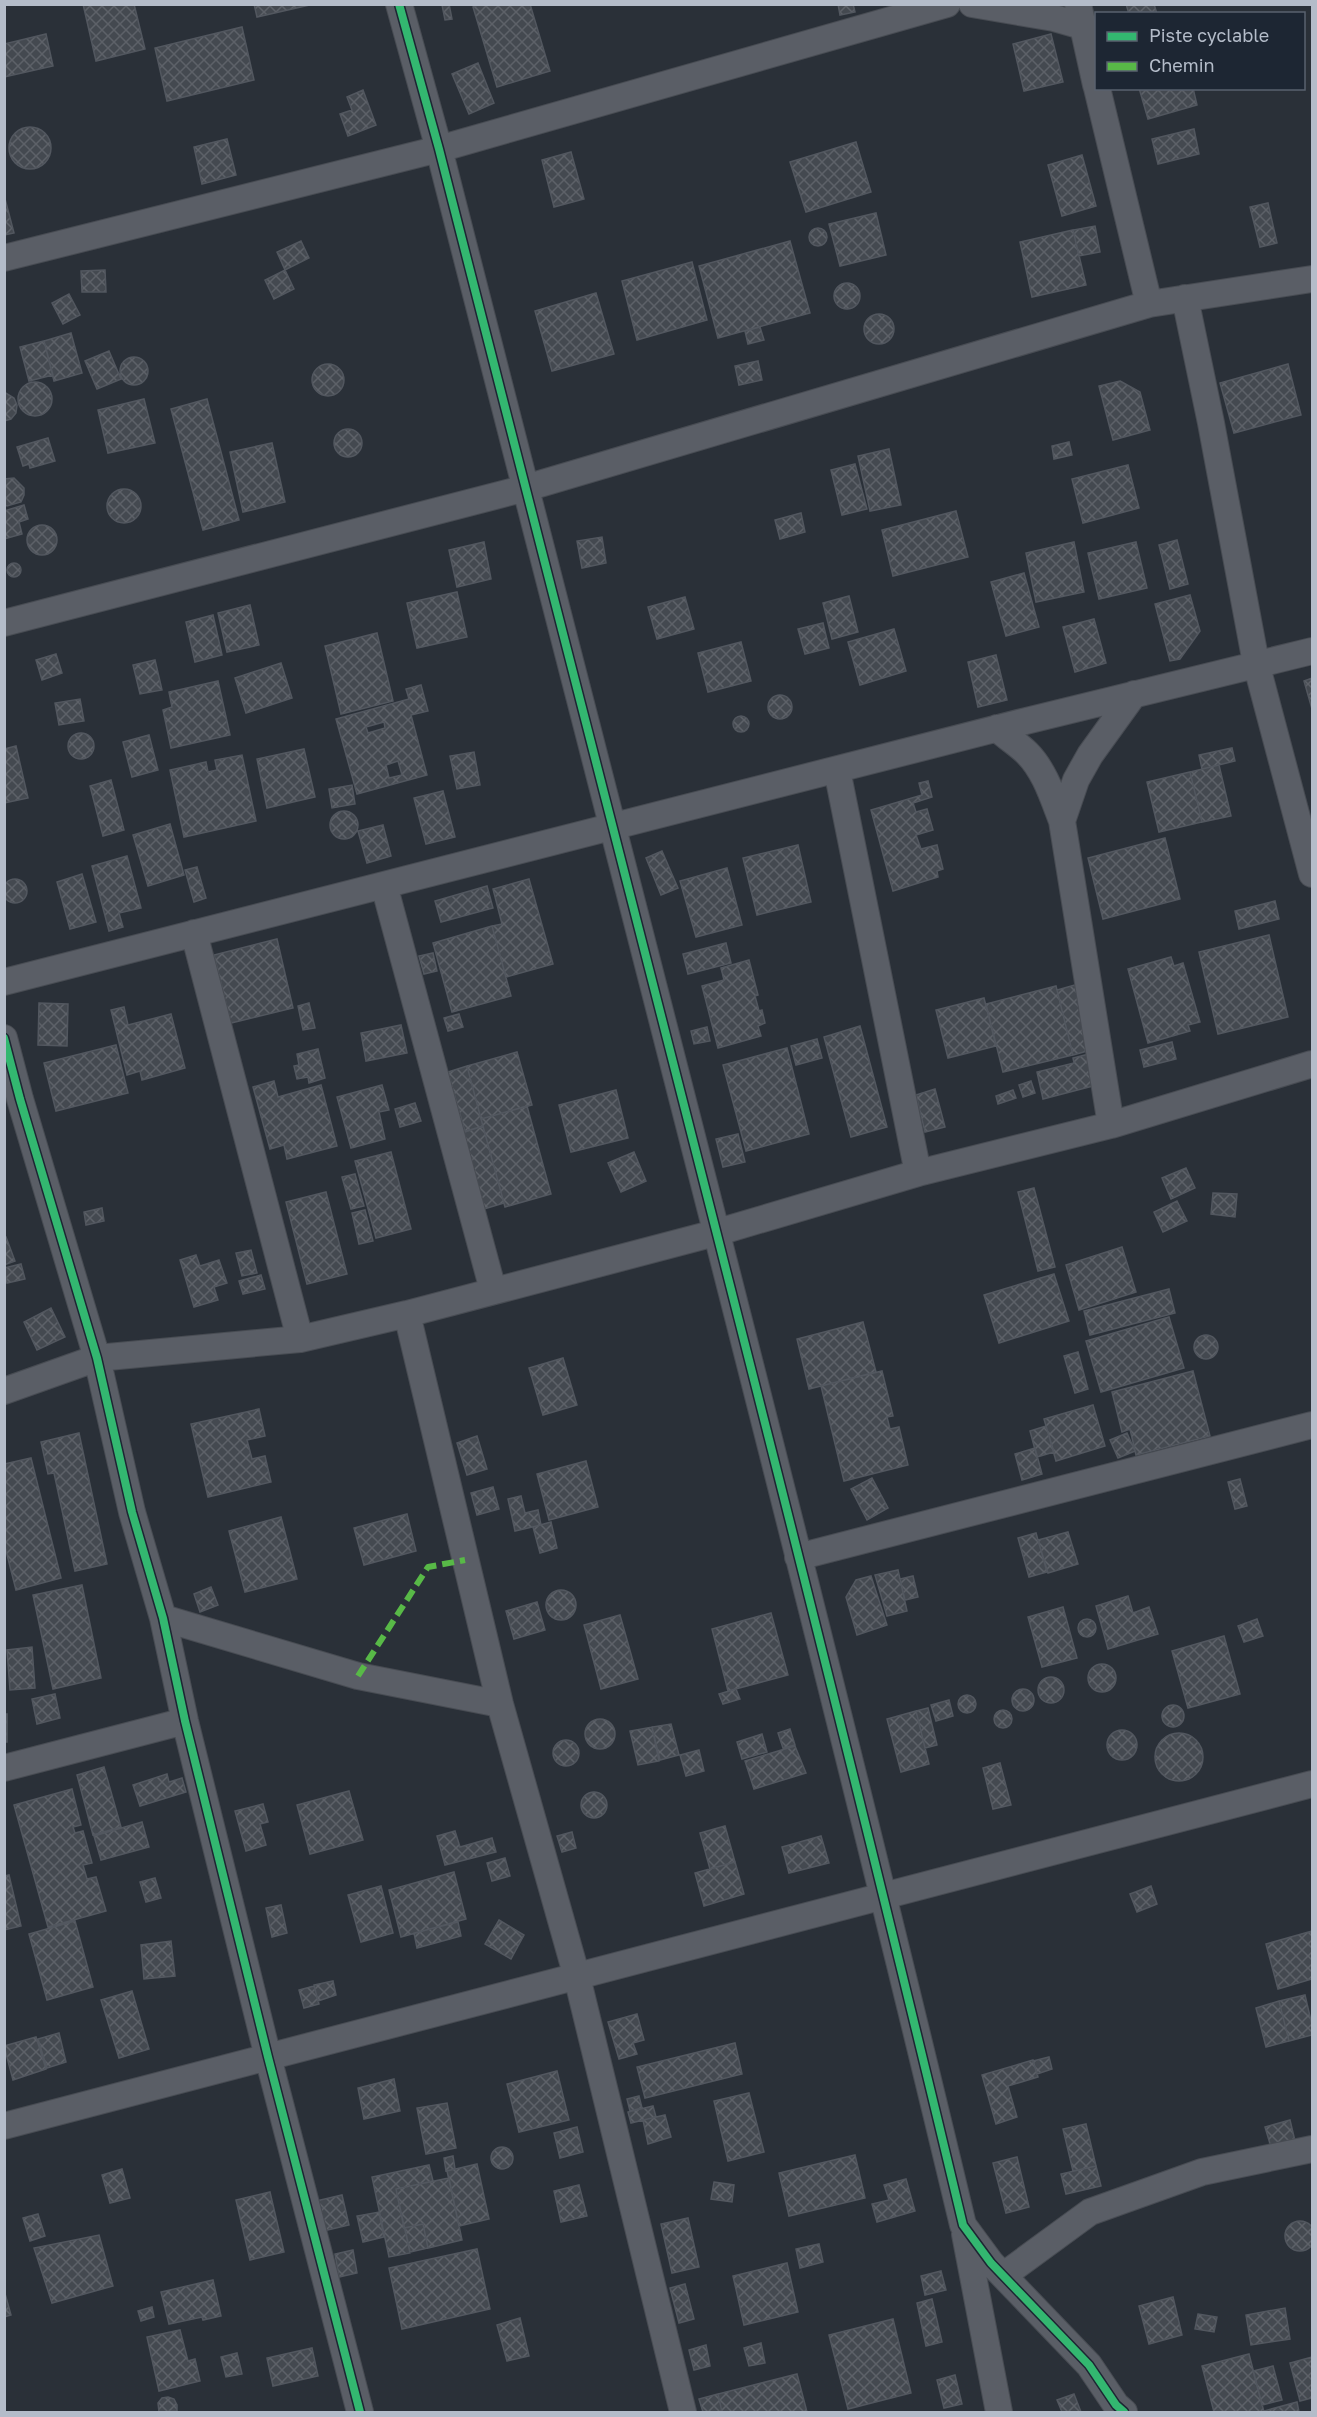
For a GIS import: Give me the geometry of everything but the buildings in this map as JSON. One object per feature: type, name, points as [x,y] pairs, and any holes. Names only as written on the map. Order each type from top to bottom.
[{"type":"street","points":[[399,4],[439,149],[526,488],[884,1895],[963,2225],[999,2412]]},
{"type":"street","points":[[4,258],[439,149],[947,4]]},
{"type":"street","points":[[972,4],[1054,18],[1080,15],[1095,79]]},
{"type":"street","points":[[1098,90],[1149,304]]},
{"type":"street","points":[[4,623],[526,488],[1149,304],[1312,279]]},
{"type":"street","points":[[1185,298],[1256,663],[1312,874]]},
{"type":"street","points":[[4,982],[997,728],[1312,651]]},
{"type":"street","points":[[1062,821],[1076,780],[1090,755],[1134,694]]},
{"type":"street","points":[[997,728],[1027,753],[1039,767],[1062,821],[1111,1125]]},
{"type":"street","points":[[837,770],[918,1173]]},
{"type":"street","points":[[384,885],[493,1290]]},
{"type":"street","points":[[194,933],[300,1339]]},
{"type":"street","points":[[4,1038],[97,1358],[132,1512],[163,1618],[185,1721],[358,2412]]},
{"type":"street","points":[[4,1391],[97,1358],[300,1339],[406,1314],[715,1233],[918,1173],[1111,1125],[1312,1064]]},
{"type":"street","points":[[406,1314],[500,1704],[577,1977],[683,2412]]},
{"type":"street","points":[[798,1557],[1312,1425]]},
{"type":"street","points":[[163,1618],[358,1676],[500,1704]]},
{"type":"street","points":[[4,1768],[185,1721]]},
{"type":"street","points":[[4,2126],[1312,1784]]},
{"type":"street","points":[[1004,2275],[1090,2212],[1202,2172],[1312,2149]]},
{"type":"street","points":[[963,2225],[991,2263],[1089,2365],[1116,2405],[1124,2412]]},
{"type":"marked path","points":[[358,1676],[428,1567],[465,1560]]},
{"type":"cycle path","points":[[399,4],[439,149],[771,1446],[963,2225],[991,2263],[1089,2365],[1116,2405],[1124,2412]]},
{"type":"cycle path","points":[[4,1038],[97,1358],[132,1512],[163,1618],[185,1721],[268,2057],[360,2412]]}]
